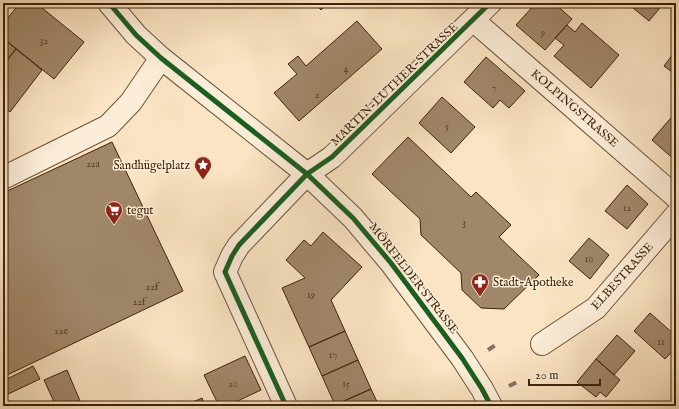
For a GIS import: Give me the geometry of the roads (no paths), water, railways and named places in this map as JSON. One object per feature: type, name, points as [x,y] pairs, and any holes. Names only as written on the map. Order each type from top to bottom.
[{"type":"street","name":"MÖRFELDER STRASSE","points":[[109,3],[136,35],[161,58],[307,174],[353,218],[391,262],[462,358],[491,406]]},
{"type":"street","name":"MARTIN-LUTHER-STRASSE","points":[[307,174],[332,157],[490,3]]},
{"type":"street","name":"KOLPINGSTRASSE","points":[[473,20],[676,197]]},
{"type":"street","points":[[3,178],[108,126],[131,102],[161,58]]},
{"type":"street","points":[[286,406],[225,272],[239,245],[307,174]]},
{"type":"street","name":"ELBESTRASSE","points":[[542,344],[596,308],[676,215]]},
{"type":"place","name":"Sandhügelplatz","points":[[203,180]]},
{"type":"place","name":"tegut","points":[[114,225]]},
{"type":"place","name":"Stadt-Apotheke","points":[[480,297]]}]
